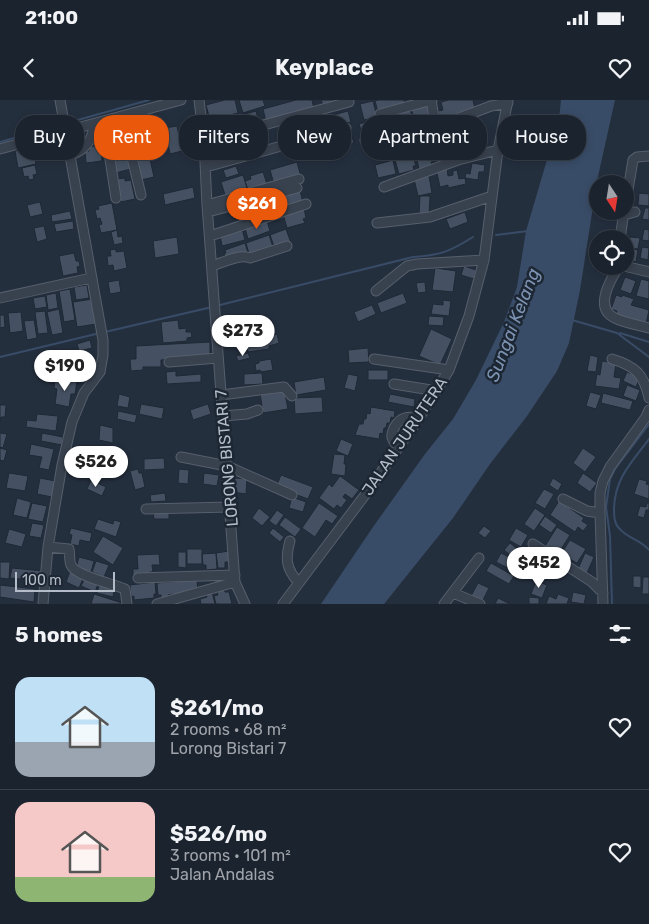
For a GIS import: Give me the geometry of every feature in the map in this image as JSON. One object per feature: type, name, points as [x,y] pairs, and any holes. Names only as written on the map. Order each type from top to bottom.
[{"type":"street","points":[[60,100],[63,115]]},
{"type":"street","points":[[126,115],[181,100]]},
{"type":"street","name":"LORONG BISTARI 7","points":[[199,100],[201,115]]},
{"type":"street","points":[[380,114],[432,100],[435,115]]},
{"type":"street","points":[[268,124],[349,102]]},
{"type":"street","points":[[467,115],[508,102]]},
{"type":"street","name":"JALAN JURUTERA","points":[[505,115],[508,102]]},
{"type":"street","points":[[84,125],[94,124],[88,144],[84,148]]},
{"type":"street","points":[[0,149],[15,144]]},
{"type":"street","points":[[206,167],[278,147]]},
{"type":"street","points":[[384,187],[458,160],[497,150]]},
{"type":"street","points":[[630,175],[632,160],[637,157],[649,156]]},
{"type":"street","name":"JALAN JURUTERA","points":[[283,604],[398,448],[449,370],[470,316],[484,260],[497,158]]},
{"type":"street","points":[[43,604],[48,547],[62,466],[72,422],[84,393],[100,372],[103,355],[103,340],[71,160]]},
{"type":"street","points":[[110,160],[116,198]]},
{"type":"street","points":[[133,160],[141,195]]},
{"type":"street","name":"LORONG BISTARI 7","points":[[205,160],[235,578],[245,604]]},
{"type":"street","points":[[208,208],[298,184]]},
{"type":"street","points":[[377,223],[430,218],[492,196]]},
{"type":"street","points":[[210,236],[306,204]]},
{"type":"street","points":[[212,266],[241,257],[247,256],[250,258],[287,246]]},
{"type":"street","points":[[376,291],[407,266],[484,260]]},
{"type":"street","points":[[634,268],[649,272]]},
{"type":"street","points":[[613,275],[606,287],[604,300],[606,310],[614,318],[649,328]]},
{"type":"street","points":[[0,298],[91,278]]},
{"type":"street","points":[[169,362],[218,358]]},
{"type":"street","points":[[374,359],[449,370]]},
{"type":"street","points":[[612,359],[628,364],[638,372],[647,388],[649,398]]},
{"type":"street","points":[[394,384],[437,390]]},
{"type":"street","points":[[221,395],[284,387],[292,396]]},
{"type":"street","points":[[223,416],[247,414],[258,410]]},
{"type":"street","points":[[398,448],[392,438],[392,434],[399,422],[410,416],[419,418]]},
{"type":"street","points":[[603,604],[600,493],[603,481],[610,467],[648,416]]},
{"type":"street","points":[[181,457],[227,466],[292,495]]},
{"type":"street","points":[[563,499],[587,511],[600,513]]},
{"type":"street","points":[[146,508],[230,507]]},
{"type":"street","points":[[290,541],[286,560],[290,574],[299,583]]},
{"type":"street","points":[[533,544],[592,582],[602,593]]},
{"type":"street","points":[[48,547],[69,549],[71,566],[74,570],[116,584],[125,589],[126,604]]},
{"type":"street","points":[[444,604],[479,558]]},
{"type":"street","points":[[138,578],[235,578]]},
{"type":"street","points":[[157,604],[235,578]]},
{"type":"street","points":[[453,593],[480,604]]},
{"type":"water","name":"Sungai Kelang","points":[[561,100],[615,100],[598,175],[589,175],[589,220],[591,220],[580,290],[569,343],[557,371],[453,518],[384,604],[321,604],[425,454],[453,419],[476,380],[504,322],[517,287],[526,231],[547,160],[586,160],[586,115],[559,115]]},
{"type":"building","points":[[225,100],[235,100],[238,113],[209,115],[206,105]]},
{"type":"building","points":[[239,100],[263,100],[265,106],[243,113]]},
{"type":"building","points":[[296,100],[312,100],[314,109],[292,115],[278,115],[278,119],[268,121],[268,115],[264,115],[263,109]]},
{"type":"building","points":[[321,100],[342,100],[323,105]]},
{"type":"building","points":[[404,100],[405,104],[378,112],[375,101]]},
{"type":"building","points":[[473,100],[475,109],[452,115],[439,115],[438,111],[443,110],[441,102]]},
{"type":"building","points":[[373,101],[376,115],[363,115],[360,104]]},
{"type":"building","points":[[428,104],[431,115],[413,115],[411,109]]},
{"type":"building","points":[[410,109],[412,115],[390,115]]},
{"type":"building","points":[[256,111],[257,115],[242,115]]},
{"type":"building","points":[[348,111],[349,115],[333,115]]},
{"type":"building","points":[[177,126],[179,136],[179,152],[170,154],[169,149],[169,127]]},
{"type":"building","points":[[351,133],[354,143],[351,144]]},
{"type":"building","points":[[94,146],[94,160],[102,161],[86,163],[85,152],[89,151],[89,147]]},
{"type":"building","points":[[17,160],[35,160],[36,164],[18,168]]},
{"type":"building","points":[[112,160],[129,160],[131,169],[115,173]]},
{"type":"building","points":[[137,160],[150,160],[154,177],[141,180]]},
{"type":"building","points":[[393,160],[396,174],[378,178],[375,165]]},
{"type":"building","points":[[395,160],[414,160],[416,166],[413,166],[414,170],[399,174]]},
{"type":"building","points":[[417,160],[436,160],[431,162],[432,165],[419,169]]},
{"type":"building","points":[[297,162],[301,177],[274,184],[270,170]]},
{"type":"building","points":[[472,163],[485,165],[484,172],[479,172],[478,180],[465,178],[466,173],[470,174]]},
{"type":"building","points":[[35,165],[37,174],[33,175],[34,179],[29,180],[28,176],[24,177],[22,168]]},
{"type":"building","points":[[236,166],[239,174],[226,178],[223,170]]},
{"type":"building","points":[[447,167],[448,176],[453,175],[453,171],[457,170],[459,179],[465,178],[466,184],[448,188],[448,185],[440,187],[436,169]]},
{"type":"building","points":[[263,172],[267,184],[248,190],[245,181],[251,179],[250,176]]},
{"type":"building","points":[[243,175],[248,191],[226,198],[221,182]]},
{"type":"building","points":[[429,176],[432,193],[418,196],[414,179]]},
{"type":"building","points":[[125,178],[125,181],[131,180],[135,199],[121,202],[117,179]]},
{"type":"building","points":[[193,187],[195,198],[165,205],[163,194]]},
{"type":"building","points":[[300,190],[303,203],[282,209],[279,196]]},
{"type":"building","points":[[639,193],[649,194],[649,206],[638,205]]},
{"type":"building","points":[[420,196],[430,196],[429,216],[419,215]]},
{"type":"building","points":[[40,202],[43,214],[30,217],[27,205]]},
{"type":"building","points":[[112,203],[117,230],[101,233],[99,225],[102,224],[100,218],[97,219],[95,210],[99,209],[98,206]]},
{"type":"building","points":[[241,205],[244,215],[233,219],[230,209]]},
{"type":"building","points":[[304,208],[306,218],[303,219],[305,223],[287,228],[283,214]]},
{"type":"building","points":[[645,208],[649,208],[649,220],[642,219]]},
{"type":"building","points":[[70,211],[72,219],[52,222],[51,215]]},
{"type":"building","points":[[465,212],[468,222],[450,229],[446,219]]},
{"type":"building","points":[[73,221],[74,229],[56,232],[54,224]]},
{"type":"building","points":[[267,221],[270,231],[248,239],[245,228]]},
{"type":"building","points":[[44,226],[47,239],[37,242],[34,228]]},
{"type":"building","points":[[242,229],[245,240],[222,246],[220,235]]},
{"type":"building","points":[[286,229],[291,243],[275,249],[270,235]]},
{"type":"building","points":[[644,229],[649,230],[649,241],[642,240]]},
{"type":"building","points":[[117,230],[118,237],[122,236],[123,243],[114,245],[111,232]]},
{"type":"building","points":[[269,235],[274,250],[250,257],[246,243]]},
{"type":"building","points":[[177,237],[179,254],[155,258],[153,241]]},
{"type":"building","points":[[634,237],[640,238],[638,249],[634,249]]},
{"type":"building","points":[[245,243],[248,253],[227,261],[224,253],[226,253],[225,250]]},
{"type":"building","points":[[642,247],[649,248],[648,260],[640,258]]},
{"type":"building","points":[[116,249],[116,252],[124,251],[127,268],[114,271],[113,265],[108,266],[107,256],[111,256],[110,250]]},
{"type":"building","points":[[634,249],[638,250],[636,262],[634,262]]},
{"type":"building","points":[[74,253],[76,261],[79,261],[80,266],[77,267],[78,273],[63,276],[59,256]]},
{"type":"building","points":[[464,266],[476,270],[474,279],[461,275]]},
{"type":"building","points":[[435,268],[456,271],[453,292],[432,290]]},
{"type":"building","points":[[625,277],[636,281],[631,294],[620,290]]},
{"type":"building","points":[[641,279],[649,281],[649,299],[636,296]]},
{"type":"building","points":[[119,280],[121,292],[110,294],[108,282]]},
{"type":"building","points":[[425,282],[426,292],[418,293],[416,283]]},
{"type":"building","points":[[87,285],[89,298],[76,300],[74,287]]},
{"type":"building","points":[[70,289],[75,320],[64,322],[59,291]]},
{"type":"building","points":[[56,293],[58,308],[48,310],[46,295]]},
{"type":"building","points":[[403,293],[407,303],[381,313],[377,303]]},
{"type":"building","points":[[616,295],[634,299],[631,305],[649,310],[646,324],[615,317],[617,311],[611,309]]},
{"type":"building","points":[[45,296],[47,307],[35,309],[33,298]]},
{"type":"building","points":[[93,299],[96,324],[77,327],[73,302]]},
{"type":"building","points":[[443,300],[451,301],[449,316],[431,314],[433,304],[443,305]]},
{"type":"building","points":[[372,305],[376,314],[358,322],[354,312]]},
{"type":"building","points":[[59,309],[63,333],[52,335],[47,312]]},
{"type":"building","points":[[45,311],[48,333],[38,334],[35,312]]},
{"type":"building","points":[[21,312],[23,331],[10,333],[8,313]]},
{"type":"building","points":[[0,315],[4,315],[5,327],[0,328]]},
{"type":"building","points":[[429,316],[444,317],[443,326],[428,325]]},
{"type":"building","points":[[34,320],[37,338],[27,340],[24,321]]},
{"type":"building","points":[[178,320],[179,329],[186,328],[186,332],[191,332],[192,337],[187,338],[187,341],[163,343],[161,322]]},
{"type":"building","points":[[431,329],[452,339],[440,365],[419,356]]},
{"type":"building","points":[[277,334],[279,343],[269,346],[269,349],[248,352],[245,337],[255,335],[255,338]]},
{"type":"building","points":[[90,340],[92,348],[79,351],[77,344]]},
{"type":"building","points":[[210,342],[210,355],[161,360],[161,367],[143,367],[143,370],[131,371],[130,359],[136,359],[136,346]]},
{"type":"building","points":[[368,348],[369,362],[349,363],[348,350]]},
{"type":"building","points":[[248,353],[250,358],[238,361],[236,356]]},
{"type":"building","points":[[590,355],[598,357],[596,372],[587,371]]},
{"type":"building","points":[[80,356],[82,364],[85,363],[86,369],[69,374],[65,361]]},
{"type":"building","points":[[271,359],[273,370],[256,371],[255,364],[259,363],[259,361]]},
{"type":"building","points":[[602,361],[616,363],[614,377],[621,378],[619,389],[595,386],[597,374],[600,375]]},
{"type":"building","points":[[368,370],[388,370],[388,380],[368,380]]},
{"type":"building","points":[[176,371],[176,376],[201,374],[201,382],[167,384],[166,372]]},
{"type":"building","points":[[627,372],[640,377],[636,387],[623,381]]},
{"type":"building","points":[[262,373],[263,384],[244,385],[244,374]]},
{"type":"building","points":[[348,374],[358,376],[355,391],[344,388]]},
{"type":"building","points":[[324,377],[326,390],[296,395],[294,382]]},
{"type":"building","points":[[65,379],[77,381],[75,394],[71,394],[69,407],[55,404],[57,389],[54,388],[55,381],[64,382]]},
{"type":"building","points":[[627,385],[640,390],[636,401],[623,396]]},
{"type":"building","points":[[284,389],[288,409],[263,413],[260,393]]},
{"type":"building","points":[[590,392],[601,395],[596,409],[586,406]]},
{"type":"building","points":[[603,393],[633,401],[630,410],[601,403]]},
{"type":"building","points":[[119,394],[130,397],[128,408],[117,406]]},
{"type":"building","points":[[390,394],[415,399],[414,407],[388,402]]},
{"type":"building","points":[[322,397],[323,412],[295,414],[294,398]]},
{"type":"building","points":[[141,404],[164,408],[162,419],[139,414]]},
{"type":"building","points":[[208,404],[211,414],[193,420],[190,410]]},
{"type":"building","points":[[0,405],[6,405],[5,417],[1,417],[0,421]]},
{"type":"building","points":[[371,407],[395,411],[394,418],[391,417],[390,423],[387,423],[386,428],[384,428],[383,434],[380,433],[379,439],[355,435],[359,424],[363,424],[367,413],[370,414]]},
{"type":"building","points":[[118,411],[137,415],[135,423],[117,419]]},
{"type":"building","points":[[37,414],[58,416],[56,431],[26,427],[27,420],[36,421]]},
{"type":"building","points":[[100,425],[113,428],[113,443],[99,440]]},
{"type":"building","points":[[0,433],[7,434],[3,448],[0,447]]},
{"type":"building","points":[[42,433],[63,437],[62,445],[41,441]]},
{"type":"building","points":[[341,439],[353,444],[348,456],[336,451]]},
{"type":"building","points":[[31,444],[54,449],[49,470],[39,468],[42,457],[29,455]]},
{"type":"building","points":[[0,448],[7,450],[4,461],[0,460]]},
{"type":"building","points":[[583,448],[596,457],[585,472],[573,463]]},
{"type":"building","points":[[334,454],[345,455],[345,476],[331,474]]},
{"type":"building","points":[[164,458],[165,469],[144,470],[144,459]]},
{"type":"building","points":[[138,469],[139,473],[142,473],[145,487],[135,490],[130,471]]},
{"type":"building","points":[[179,469],[189,470],[188,484],[178,483]]},
{"type":"building","points":[[9,473],[28,476],[25,491],[6,488]]},
{"type":"building","points":[[204,473],[219,475],[217,486],[203,484]]},
{"type":"building","points":[[583,473],[597,483],[590,492],[577,483]]},
{"type":"building","points":[[281,475],[313,487],[308,499],[276,487]]},
{"type":"building","points":[[340,476],[359,490],[352,499],[345,494],[343,497],[347,500],[341,508],[337,505],[334,509],[319,498],[329,484],[332,487]]},
{"type":"building","points":[[40,478],[55,481],[52,497],[37,494]]},
{"type":"building","points":[[235,478],[247,479],[246,494],[233,492]]},
{"type":"building","points":[[553,478],[562,484],[558,491],[549,485]]},
{"type":"building","points":[[639,479],[647,481],[646,484],[649,485],[649,499],[634,494]]},
{"type":"building","points":[[91,480],[106,487],[102,496],[87,489]]},
{"type":"building","points":[[544,489],[554,494],[545,509],[535,503]]},
{"type":"building","points":[[165,493],[166,501],[151,502],[150,495]]},
{"type":"building","points":[[292,497],[306,502],[303,512],[289,508]]},
{"type":"building","points":[[17,498],[31,502],[27,518],[13,515]]},
{"type":"building","points":[[559,501],[584,518],[582,521],[588,525],[583,531],[578,527],[575,532],[550,515]]},
{"type":"building","points":[[32,503],[47,506],[43,522],[28,519]]},
{"type":"building","points":[[319,503],[338,516],[332,524],[326,520],[315,537],[302,528]]},
{"type":"building","points":[[647,503],[649,503],[649,510],[646,510],[644,518],[637,516],[640,506],[646,507]]},
{"type":"building","points":[[259,508],[270,517],[262,526],[252,518]]},
{"type":"building","points":[[535,508],[545,515],[534,531],[524,524]]},
{"type":"building","points":[[277,510],[284,515],[276,526],[269,521]]},
{"type":"building","points":[[169,511],[169,519],[154,519],[153,512]]},
{"type":"building","points":[[545,516],[557,525],[551,533],[539,525]]},
{"type":"building","points":[[285,517],[301,529],[295,537],[279,525]]},
{"type":"building","points":[[98,519],[113,524],[114,520],[121,522],[116,537],[94,529]]},
{"type":"building","points":[[32,523],[44,525],[41,538],[29,536]]},
{"type":"building","points":[[484,526],[491,531],[485,538],[478,533]]},
{"type":"building","points":[[557,527],[570,535],[558,554],[545,546]]},
{"type":"building","points":[[71,528],[92,533],[90,542],[80,540],[79,546],[70,544],[72,535],[69,534]]},
{"type":"building","points":[[273,528],[284,537],[280,542],[269,533]]},
{"type":"building","points":[[516,528],[528,535],[521,547],[509,540]]},
{"type":"building","points":[[9,529],[26,534],[22,547],[5,543]]},
{"type":"building","points":[[103,536],[123,548],[113,565],[93,552]]},
{"type":"building","points":[[570,540],[586,549],[577,563],[561,554]]},
{"type":"building","points":[[510,543],[522,553],[516,560],[504,550]]},
{"type":"building","points":[[187,549],[202,549],[202,564],[187,564]]},
{"type":"building","points":[[229,551],[230,562],[225,562],[225,568],[218,568],[216,553]]},
{"type":"building","points":[[178,552],[186,552],[186,568],[178,567]]},
{"type":"building","points":[[216,553],[217,569],[206,570],[206,565],[203,565],[202,554]]},
{"type":"building","points":[[501,553],[513,559],[508,568],[496,562]]},
{"type":"building","points":[[585,553],[594,557],[587,573],[578,569]]},
{"type":"building","points":[[159,554],[160,565],[152,565],[153,572],[150,572],[150,576],[133,576],[133,569],[138,569],[137,555]]},
{"type":"building","points":[[533,554],[555,566],[549,577],[527,565]]},
{"type":"building","points":[[79,557],[94,561],[91,572],[76,568]]},
{"type":"building","points":[[96,561],[109,565],[104,577],[92,572]]},
{"type":"building","points":[[0,562],[10,562],[9,579],[0,578]]},
{"type":"building","points":[[491,563],[514,576],[509,584],[486,571]]},
{"type":"building","points":[[12,568],[43,571],[41,581],[10,578]]},
{"type":"building","points":[[70,571],[84,576],[79,588],[66,582]]},
{"type":"building","points":[[86,576],[99,581],[95,592],[81,586]]},
{"type":"building","points":[[633,576],[641,576],[641,588],[633,587]]},
{"type":"building","points":[[643,577],[649,577],[649,594],[642,594]]},
{"type":"building","points":[[197,580],[198,593],[173,597],[173,594],[168,595],[169,598],[161,598],[161,595],[158,595],[157,583]]},
{"type":"building","points":[[536,581],[547,585],[542,598],[531,594]]},
{"type":"building","points":[[100,582],[115,586],[113,597],[97,593]]},
{"type":"building","points":[[155,582],[156,594],[154,594],[154,598],[134,600],[134,596],[131,597],[130,585]]},
{"type":"building","points":[[478,583],[489,588],[482,602],[471,596]]},
{"type":"building","points":[[0,585],[35,589],[34,602],[0,597]]},
{"type":"building","points":[[224,589],[225,592],[229,592],[232,604],[216,604],[214,596],[218,595],[217,591]]},
{"type":"building","points":[[212,592],[215,604],[201,604],[200,599],[207,597],[206,593]]},
{"type":"building","points":[[573,592],[586,595],[584,604],[571,602]]},
{"type":"building","points":[[94,594],[122,603],[122,604],[91,604]]},
{"type":"building","points":[[558,594],[569,598],[567,604],[546,604],[549,596],[556,599]]},
{"type":"building","points":[[529,597],[539,598],[539,604],[529,604]]},
{"type":"building","points":[[498,598],[510,604],[495,604]]},
{"type":"waterway","points":[[84,118],[149,100]]},
{"type":"waterway","points":[[0,142],[15,138]]},
{"type":"waterway","points":[[496,235],[528,231]]},
{"type":"waterway","points":[[216,306],[413,257],[438,254],[473,237]]},
{"type":"waterway","points":[[105,332],[212,307]]},
{"type":"waterway","points":[[572,320],[617,333],[649,357]]},
{"type":"waterway","points":[[0,357],[100,333]]},
{"type":"waterway","points":[[620,333],[649,342]]},
{"type":"waterway","points":[[612,604],[610,536],[606,507],[610,479],[615,469],[649,424]]},
{"type":"waterway","points":[[649,439],[621,479],[615,497],[614,508],[614,518],[618,527],[649,550]]}]
